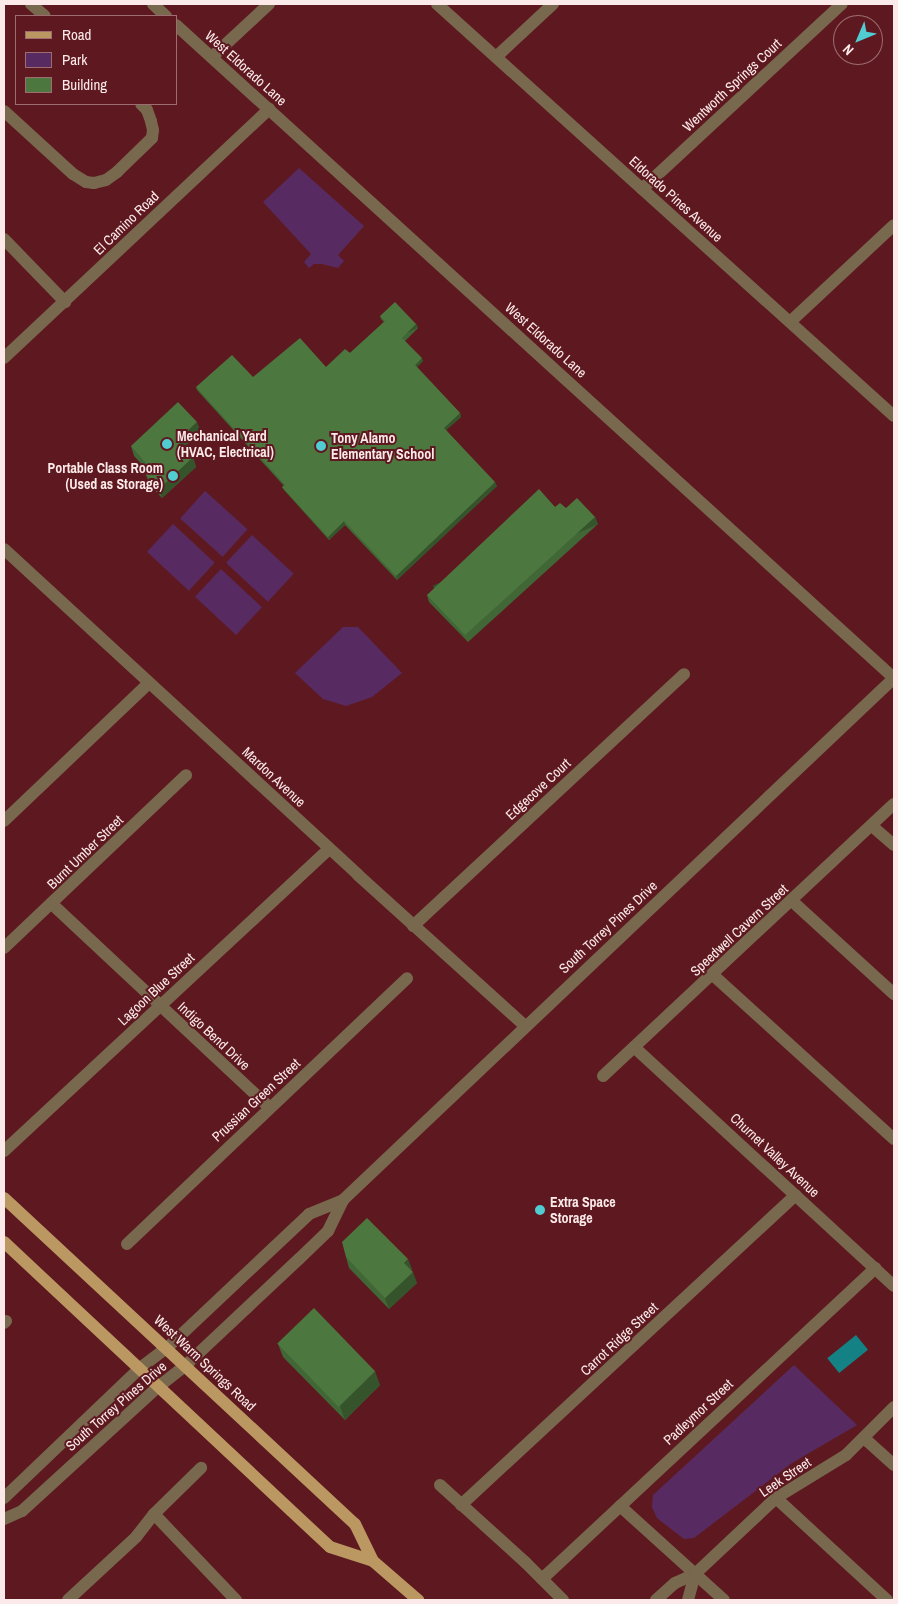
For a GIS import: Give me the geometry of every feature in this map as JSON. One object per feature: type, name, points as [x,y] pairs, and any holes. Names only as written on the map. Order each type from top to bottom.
[{"type":"main road","name":"West Warm Springs Road","points":[[4,1198],[355,1524],[373,1561]]},
{"type":"main road","name":"West Warm Springs Road","points":[[4,1242],[330,1547],[373,1561],[418,1600]]},
{"type":"street","points":[[31,4],[44,15]]},
{"type":"street","points":[[153,4],[165,15]]},
{"type":"street","points":[[212,57],[269,4]]},
{"type":"street","name":"Eldorado Pines Avenue","points":[[437,4],[894,416]]},
{"type":"street","points":[[496,57],[553,4]]},
{"type":"street","name":"Wentworth Springs Court","points":[[642,188],[842,4]]},
{"type":"street","name":"West Eldorado Lane","points":[[178,27],[894,678]]},
{"type":"street","points":[[4,111],[70,171],[86,182],[94,183],[106,180],[117,172],[145,147],[152,138],[153,130],[147,110],[142,105]]},
{"type":"street","name":"El Camino Road","points":[[4,358],[269,109]]},
{"type":"street","points":[[790,322],[894,225]]},
{"type":"street","points":[[5,242],[65,302]]},
{"type":"street","name":"Mardon Avenue","points":[[4,549],[413,926],[525,1026]]},
{"type":"street","name":"Edgecove Court","points":[[413,926],[684,674]]},
{"type":"street","name":"South Torrey Pines Drive","points":[[4,1519],[22,1511],[158,1387],[186,1365],[328,1231],[343,1200],[894,678]]},
{"type":"street","points":[[4,821],[149,683]]},
{"type":"street","name":"Burnt Umber Street","points":[[4,948],[186,775]]},
{"type":"street","name":"Speedwell Cavern Street","points":[[603,1076],[894,804]]},
{"type":"street","points":[[872,826],[894,845]]},
{"type":"street","name":"Lagoon Blue Street","points":[[4,1151],[329,849]]},
{"type":"street","points":[[792,900],[894,994]]},
{"type":"street","name":"Indigo Bend Drive","points":[[52,904],[269,1107]]},
{"type":"street","points":[[713,975],[894,1139]]},
{"type":"street","name":"Prussian Green Street","points":[[127,1244],[269,1107],[407,978]]},
{"type":"street","name":"Churnet Valley Avenue","points":[[634,1047],[894,1286]]},
{"type":"street","name":"Carrot Ridge Street","points":[[462,1505],[796,1195]]},
{"type":"street","name":"South Torrey Pines Drive","points":[[4,1498],[140,1368],[167,1348],[309,1214],[343,1200]]},
{"type":"street","name":"Padleymor Street","points":[[542,1579],[875,1268]]},
{"type":"street","name":"Leek Street","points":[[656,1600],[675,1583],[695,1574],[776,1498],[846,1455],[894,1407]]},
{"type":"street","points":[[864,1438],[894,1465]]},
{"type":"street","points":[[68,1600],[136,1537],[154,1514],[201,1468]]},
{"type":"street","points":[[440,1485],[563,1600]]},
{"type":"street","points":[[776,1498],[887,1600]]},
{"type":"street","points":[[620,1506],[724,1600]]},
{"type":"street","points":[[154,1514],[236,1600]]},
{"type":"street","points":[[688,1600],[695,1574]]},
{"type":"green space","points":[[299,168],[364,226],[338,255],[344,261],[338,268],[314,264],[309,268],[304,262],[311,254],[263,202]]},
{"type":"green space","points":[[205,491],[247,529],[223,557],[180,518]]},
{"type":"green space","points":[[173,524],[215,563],[189,591],[147,552]]},
{"type":"green space","points":[[252,535],[294,574],[268,602],[226,563]]},
{"type":"green space","points":[[221,569],[262,607],[236,635],[195,597]]},
{"type":"green space","points":[[343,627],[358,627],[402,673],[372,697],[346,706],[323,699],[295,673]]},
{"type":"green space","points":[[794,1365],[857,1425],[792,1463],[694,1538],[684,1539],[657,1518],[652,1507],[653,1495]]},
{"type":"water","points":[[856,1335],[868,1350],[839,1373],[827,1358]]},
{"type":"building","name":"Tony Alamo Elementary School","points":[[395,302],[416,324],[402,338],[422,358],[415,365],[460,413],[444,428],[495,482],[396,576],[344,521],[328,537],[282,487],[285,485],[196,387],[232,355],[253,377],[300,338],[326,367],[345,349],[350,353],[385,321],[380,316]]},
{"type":"building","points":[[178,402],[197,422],[177,441],[193,457],[159,489],[146,475],[152,470],[131,446]]},
{"type":"building","points":[[539,489],[555,507],[560,503],[566,508],[577,498],[595,517],[465,635],[427,595]]},
{"type":"building","points":[[367,1218],[408,1259],[404,1263],[413,1272],[385,1298],[346,1257],[342,1242]]},
{"type":"building","points":[[314,1308],[375,1371],[338,1407],[277,1343]]},
{"type":"place","name":"Mechanical Yard (HVAC, Electrical)","points":[[167,444]]},
{"type":"place","name":"Tony Alamo Elementary School","points":[[321,446]]},
{"type":"place","name":"Portable Class Room (Used as Storage)","points":[[173,476]]},
{"type":"place","name":"Extra Space Storage","points":[[540,1210]]}]
